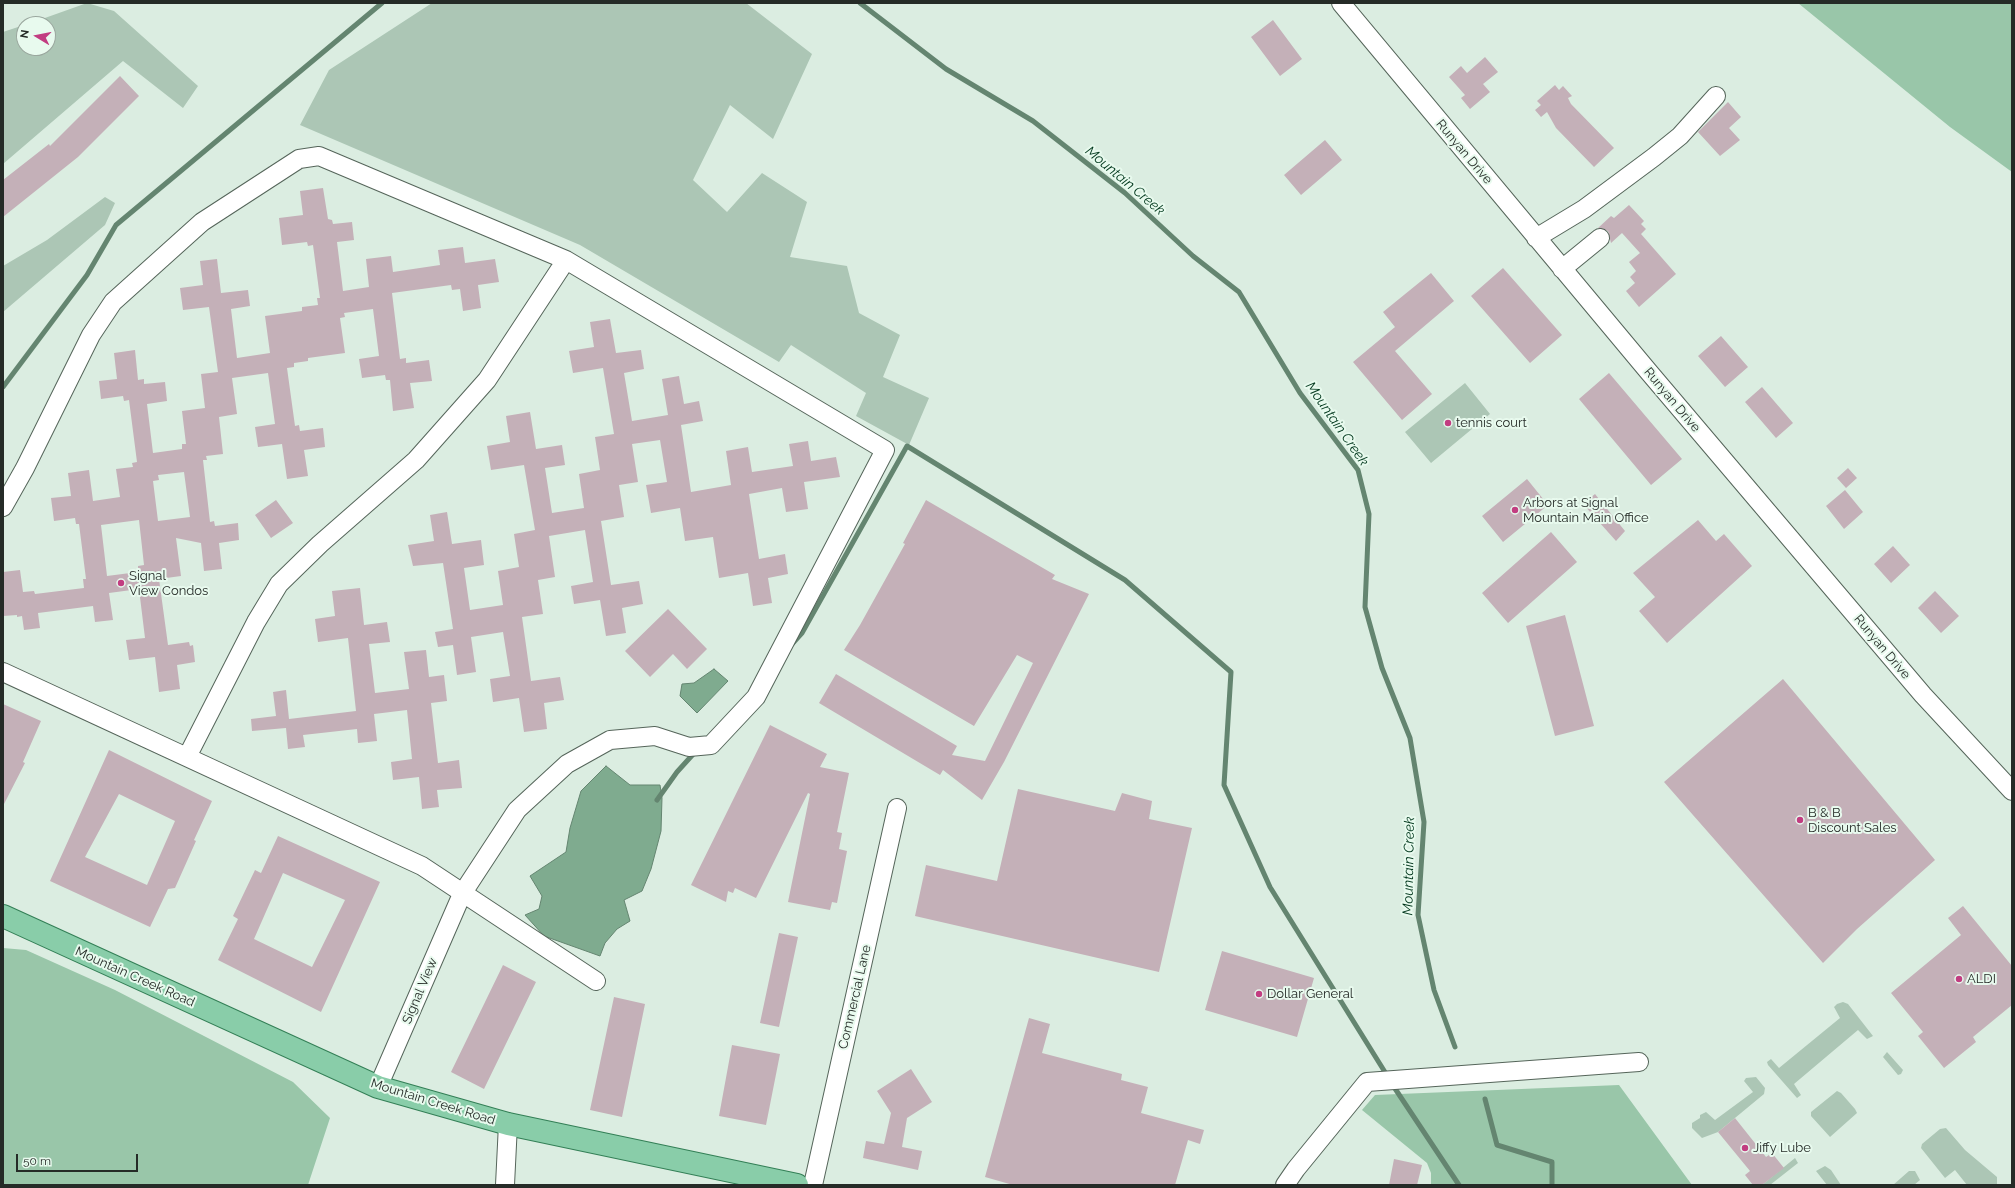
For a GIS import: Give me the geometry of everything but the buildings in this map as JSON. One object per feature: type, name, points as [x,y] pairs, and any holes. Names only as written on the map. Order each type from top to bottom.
[{"type":"main road","name":"Mountain Creek Road","points":[[3,916],[378,1087],[508,1124],[797,1185]]},
{"type":"street","name":"Runyan Drive","points":[[1341,3],[1562,269],[1923,695],[2012,791]]},
{"type":"street","points":[[1536,238],[1584,209],[1654,157],[1680,136],[1716,96]]},
{"type":"street","points":[[3,507],[25,468],[91,335],[112,302],[202,222],[299,159],[319,156],[566,260],[487,380],[416,460],[320,544],[279,584],[256,622],[187,757]]},
{"type":"street","points":[[1562,269],[1600,238]]},
{"type":"street","name":"Signal View","points":[[378,1087],[462,894],[517,810],[568,764],[610,740],[655,736],[689,747],[711,745],[756,697],[885,450],[566,260]]},
{"type":"street","points":[[3,672],[422,866],[462,894],[596,981]]},
{"type":"street","name":"Commercial Lane","points":[[813,1185],[897,808]]},
{"type":"street","points":[[1285,1185],[1296,1169],[1367,1082],[1639,1062]]},
{"type":"street","points":[[505,1185],[508,1124]]},
{"type":"shaded area","points":[[87,3],[114,11],[198,86],[183,108],[123,61],[3,164],[3,32],[16,28],[16,56],[56,56],[56,16],[50,16]]},
{"type":"shaded area","points":[[432,3],[746,3],[812,54],[773,139],[730,105],[693,180],[727,212],[762,173],[807,202],[790,257],[847,266],[859,313],[900,335],[883,377],[929,398],[909,445],[856,416],[866,393],[791,345],[779,362],[580,245],[300,125],[329,70]]},
{"type":"shaded area","points":[[1798,3],[2012,3],[2012,172],[1950,127]]},
{"type":"shaded area","points":[[105,197],[115,203],[105,225],[3,312],[3,266],[47,240]]},
{"type":"shaded area","name":"tennis court","points":[[1465,383],[1490,414],[1431,463],[1405,432]]},
{"type":"shaded area","points":[[714,669],[728,681],[697,713],[680,696],[682,684],[694,683]]},
{"type":"shaded area","points":[[606,766],[630,785],[660,785],[662,798],[661,831],[651,869],[642,891],[624,900],[630,921],[617,929],[605,943],[600,956],[544,936],[525,915],[539,909],[542,896],[530,876],[566,852],[570,828],[581,791]]},
{"type":"shaded area","points":[[3,948],[26,950],[115,990],[293,1082],[330,1118],[308,1185],[3,1185]]},
{"type":"shaded area","points":[[1843,1002],[1848,1004],[1873,1036],[1867,1039],[1858,1030],[1794,1084],[1801,1095],[1797,1098],[1767,1062],[1771,1059],[1779,1068],[1840,1018],[1834,1007]]},
{"type":"shaded area","points":[[1887,1052],[1903,1070],[1901,1074],[1898,1075],[1883,1057]]},
{"type":"shaded area","points":[[1756,1077],[1765,1088],[1764,1094],[1718,1132],[1702,1138],[1692,1128],[1692,1123],[1700,1118],[1700,1115],[1706,1112],[1715,1120],[1753,1092],[1744,1081],[1746,1078]]},
{"type":"shaded area","points":[[1619,1085],[1692,1185],[1431,1185],[1431,1173],[1427,1163],[1362,1110],[1375,1095]]},
{"type":"shaded area","points":[[1837,1091],[1841,1093],[1857,1113],[1830,1137],[1811,1116],[1811,1112]]},
{"type":"shaded area","points":[[1946,1128],[1965,1150],[1997,1177],[1997,1185],[1967,1185],[1955,1170],[1945,1178],[1921,1148],[1922,1144],[1940,1129]]},
{"type":"shaded area","points":[[1795,1158],[1798,1163],[1770,1185],[1762,1185]]},
{"type":"shaded area","points":[[1825,1166],[1831,1170],[1841,1185],[1827,1185],[1816,1171]]},
{"type":"shaded area","points":[[1909,1171],[1915,1171],[1920,1180],[1914,1185],[1893,1185]]},
{"type":"waterway","points":[[3,387],[87,275],[116,225],[382,3]]},
{"type":"waterway","name":"Mountain Creek","points":[[860,3],[946,69],[1033,121],[1125,193],[1193,256],[1239,292],[1300,393],[1358,470],[1369,514],[1365,607],[1382,668],[1410,738],[1424,822],[1418,915],[1434,990],[1455,1047]]},
{"type":"waterway","points":[[792,644],[802,633],[907,446],[1125,580],[1231,672],[1224,785],[1270,887],[1388,1077]]},
{"type":"waterway","points":[[657,800],[677,772],[696,751]]},
{"type":"waterway","points":[[1392,1084],[1459,1185]]},
{"type":"waterway","points":[[1485,1099],[1497,1145],[1552,1162],[1552,1185]]},
{"type":"place","name":"tennis court","points":[[1448,423]]},
{"type":"place","name":"Arbors at Signal Mountain Main Office","points":[[1515,510]]},
{"type":"place","name":"Signal View Condos","points":[[121,583]]},
{"type":"place","name":"B & B Discount Sales","points":[[1800,820]]},
{"type":"place","name":"ALDI","points":[[1959,979]]},
{"type":"place","name":"Dollar General","points":[[1259,994]]},
{"type":"place","name":"Jiffy Lube","points":[[1745,1148]]}]
